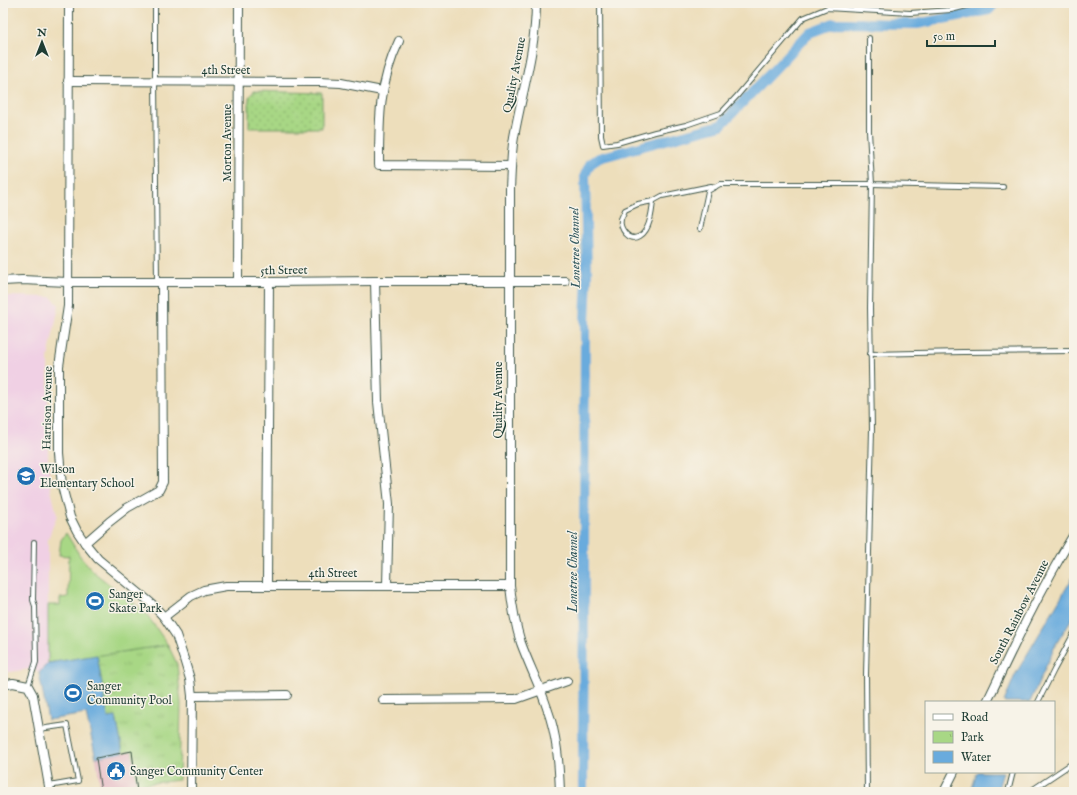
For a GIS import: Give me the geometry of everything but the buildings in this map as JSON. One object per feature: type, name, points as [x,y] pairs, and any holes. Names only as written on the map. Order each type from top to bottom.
[{"type":"street","name":"Harrison Avenue","points":[[69,3],[68,306],[60,366],[60,470],[65,502],[77,531],[85,544],[98,559],[152,603],[176,635],[190,680],[192,696],[191,792]]},
{"type":"street","name":"Morton Avenue","points":[[238,282],[239,3]]},
{"type":"street","name":"Quality Avenue","points":[[536,3],[536,22],[533,46],[514,138],[511,166],[510,586],[513,612],[521,643],[547,708],[557,747],[560,792]]},
{"type":"street","points":[[399,40],[389,63],[382,91],[379,123],[379,165],[511,166]]},
{"type":"street","name":"4th Street","points":[[68,81],[319,82],[341,83],[382,91]]},
{"type":"street","points":[[375,280],[378,402],[389,504],[387,585]]},
{"type":"street","name":"5th Street","points":[[3,281],[566,281]]},
{"type":"street","points":[[85,544],[108,522],[127,508],[159,490],[163,482],[160,282]]},
{"type":"street","points":[[267,586],[269,282]]},
{"type":"street","name":"South Rainbow Avenue","points":[[987,701],[1045,585],[1074,534]]},
{"type":"street","name":"4th Street","points":[[164,617],[191,596],[204,590],[226,586],[510,586]]},
{"type":"street","points":[[383,700],[516,699],[567,681]]},
{"type":"street","points":[[3,685],[13,683],[28,686],[33,695],[49,789]]},
{"type":"street","points":[[192,696],[287,695]]},
{"type":"street","points":[[944,792],[954,773]]},
{"type":"lane","points":[[155,3],[154,81],[160,282]]},
{"type":"lane","points":[[600,3],[601,136],[603,144],[617,144],[655,132],[686,125],[721,113],[803,18],[827,8],[910,13],[951,10],[978,3]]},
{"type":"lane","points":[[867,792],[866,675],[872,429],[870,308],[872,184],[869,131],[869,38]]},
{"type":"lane","points":[[700,229],[708,191],[720,184],[1003,186]]},
{"type":"lane","points":[[653,201],[652,211],[645,230],[639,237],[634,238],[626,235],[622,230],[620,220],[625,210],[638,204],[653,201],[662,196],[705,187],[715,187]]},
{"type":"lane","points":[[870,354],[1074,351]]},
{"type":"lane","points":[[28,686],[36,662],[35,606],[33,600],[34,542]]},
{"type":"lane","points":[[1038,701],[1074,633]]},
{"type":"lane","points":[[39,729],[67,725],[78,781],[49,789]]},
{"type":"lane","points":[[1029,792],[1074,762]]},
{"type":"lane","points":[[1008,792],[1013,773]]},
{"type":"shaded area","name":"Wilson Elementary School","points":[[3,296],[51,297],[59,305],[48,358],[48,462],[51,490],[57,515],[48,539],[48,663],[39,673],[35,669],[30,669],[3,673]]},
{"type":"green space","points":[[254,91],[322,93],[322,128],[249,128],[249,97]]},
{"type":"green space","name":"Sanger Skate Park","points":[[66,533],[80,556],[96,574],[145,612],[168,645],[48,663],[48,605],[60,605],[60,598],[68,597],[69,556],[59,555],[61,540]]},
{"type":"green space","points":[[168,645],[177,664],[181,704],[179,780],[136,785],[132,751],[123,753],[116,717],[108,719],[97,655]]},
{"type":"water","points":[[1074,575],[1074,615],[1056,644],[1030,701],[1004,701],[1015,675]]},
{"type":"water","name":"Sanger Community Pool","points":[[97,655],[108,718],[116,717],[123,753],[96,758],[86,714],[48,720],[39,673],[48,663]]},
{"type":"water","points":[[977,773],[1003,773],[997,792],[971,792]]},
{"type":"waterway","name":"Lonetree Channel","points":[[583,790],[585,322],[587,275],[585,175],[590,164],[599,158],[721,125],[810,32],[834,23],[917,24],[989,10],[995,3]]},
{"type":"place","name":"Wilson Elementary School","points":[[26,476]]},
{"type":"place","name":"Sanger Skate Park","points":[[95,601]]},
{"type":"place","name":"Sanger Community Pool","points":[[73,693]]},
{"type":"place","name":"Sanger Community Center","points":[[116,771]]}]
